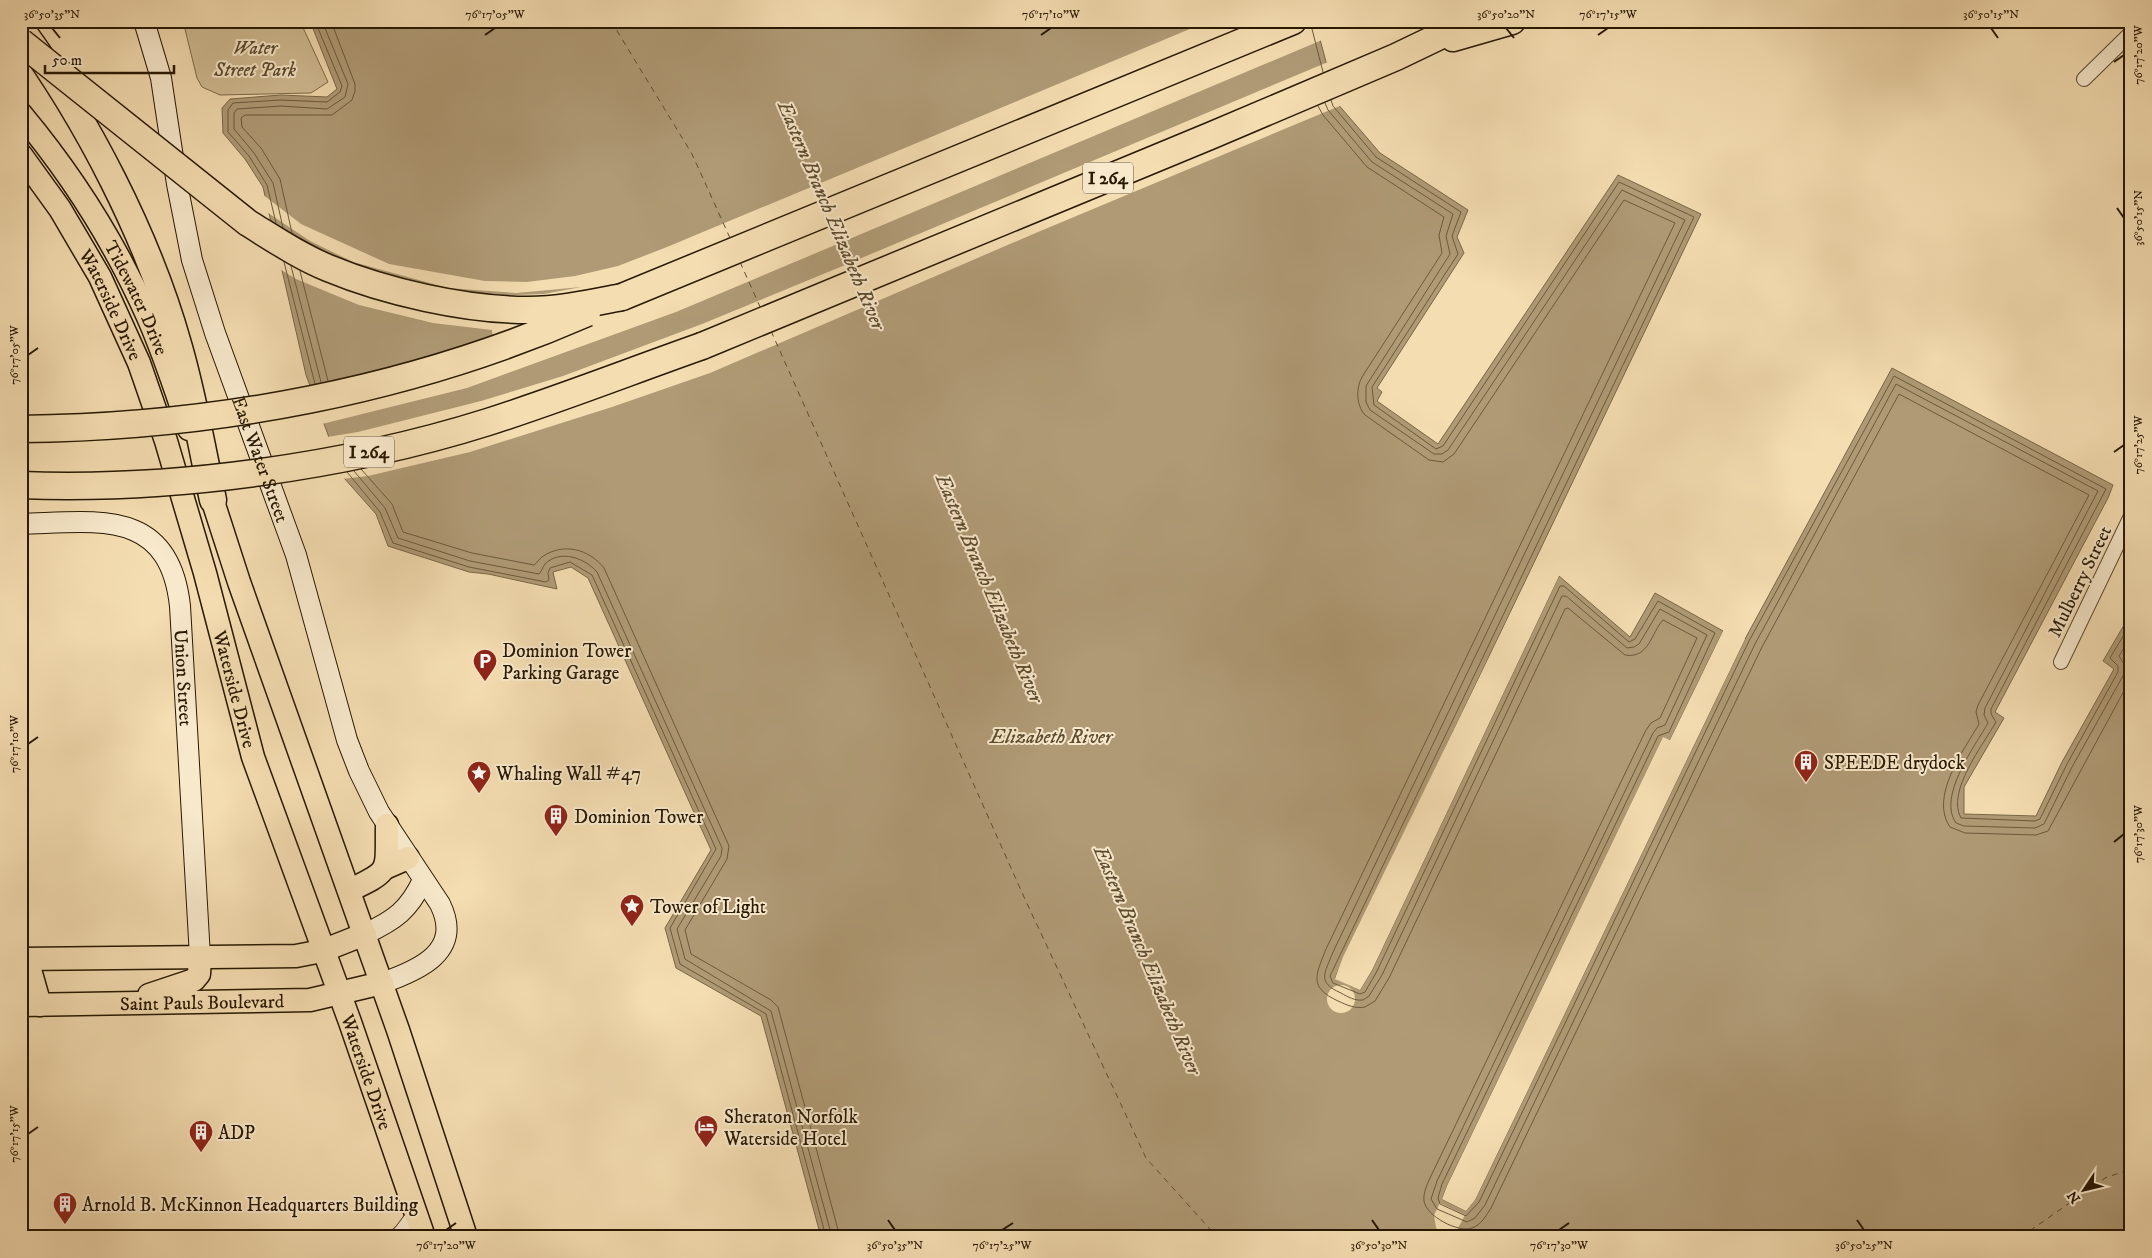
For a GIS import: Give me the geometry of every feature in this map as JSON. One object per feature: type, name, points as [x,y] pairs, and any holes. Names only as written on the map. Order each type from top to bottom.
[{"type":"highway","points":[[21,429],[61,429],[179,420],[285,405],[349,392],[426,372],[500,348],[1293,21]]},
{"type":"highway","name":"I 264","points":[[21,485],[100,485],[227,476],[334,460],[422,440],[488,422],[702,346],[1396,57],[1471,21]]},
{"type":"highway","points":[[1396,57],[1512,21]]},
{"type":"highway","points":[[21,29],[42,59],[82,126],[143,246],[178,342],[213,500]]},
{"type":"highway","points":[[21,42],[248,223],[288,248],[326,267],[396,290],[479,307],[546,309],[573,307],[622,297]]},
{"type":"main road","name":"East Water Street","points":[[144,21],[162,87],[177,184],[192,260],[215,333],[296,554],[347,740],[366,786],[387,825],[443,911],[447,926],[446,938],[439,951],[426,963],[408,973],[382,983]]},
{"type":"main road","name":"Tidewater Drive","points":[[21,114],[69,176],[136,291],[161,351],[213,500]]},
{"type":"main road","name":"Waterside Drive","points":[[21,155],[60,210],[100,277],[140,363],[166,441],[205,573],[253,757],[424,1237]]},
{"type":"main road","name":"Waterside Drive","points":[[213,500],[239,582],[382,983],[466,1237]]},
{"type":"main road","name":"Union Street","points":[[21,524],[106,522],[127,526],[149,539],[166,556],[172,567],[180,606],[200,957]]},
{"type":"main road","points":[[385,868],[387,825]]},
{"type":"main road","points":[[350,890],[377,878],[385,868],[408,858]]},
{"type":"main road","points":[[30,1005],[24,959],[296,956],[322,951],[365,934],[392,920],[407,908],[423,880]]},
{"type":"main road","points":[[114,1004],[194,980],[199,974],[200,957]]},
{"type":"main road","name":"Saint Pauls Boulevard","points":[[30,1005],[310,1000],[339,995],[382,983]]},
{"type":"street","points":[[2084,79],[2131,33]]},
{"type":"street","name":"Mulberry Street","points":[[2061,662],[2131,516]]},
{"type":"street","points":[[396,1237],[416,1212]]},
{"type":"green space","name":"Water Street Park","points":[[183,21],[300,21],[328,82],[311,93],[220,95],[202,87],[197,78]]},
{"type":"water","name":"Elizabeth River","points":[[310,21],[1318,21],[1317,28],[1337,103],[1380,153],[1468,210],[1457,237],[1464,253],[1377,388],[1382,392],[1377,401],[1438,444],[1618,175],[1701,214],[1335,978],[1360,990],[1372,970],[1559,576],[1630,637],[1655,593],[1723,631],[1670,740],[1663,738],[1447,1186],[1442,1199],[1466,1211],[1475,1200],[1745,639],[1892,368],[2113,485],[2108,498],[1995,712],[2004,718],[1964,787],[1964,814],[2036,816],[2062,762],[2114,669],[2103,661],[2131,613],[2131,1237],[821,1237],[761,1016],[676,968],[665,928],[711,850],[588,578],[571,567],[553,572],[557,589],[488,574],[469,572],[388,546],[376,514],[344,478],[306,375],[263,187],[245,159],[223,133],[222,108],[230,99],[281,95],[327,97],[337,89]]},
{"type":"pier","points":[[1209,21],[1320,21],[1322,40],[676,312],[467,388],[322,424],[309,391],[493,338],[492,330],[433,323],[359,305],[296,279],[278,268],[268,222],[286,236],[380,278],[487,296],[544,294],[581,287],[516,293],[448,288],[353,262],[310,241],[271,215],[265,210],[262,194],[301,224],[389,264],[485,281],[527,282],[575,276],[618,266],[667,247]]},
{"type":"pier","points":[[1328,62],[1339,101],[1342,105],[1038,232],[710,373],[612,407],[470,452],[368,476],[342,479],[327,437],[358,432],[481,401],[563,376],[702,324]]},
{"type":"pier","points":[[1534,565],[1536,566],[1338,977],[1359,987],[1369,969],[1557,575],[1559,576],[1372,970],[1360,990],[1335,979],[1343,957]]},
{"type":"pier","points":[[1724,629],[1725,632],[1673,742],[1665,741],[1449,1187],[1445,1198],[1465,1208],[1472,1198],[1743,638],[1745,639],[1475,1200],[1466,1211],[1442,1199],[1447,1186],[1663,737],[1670,740]]},
{"type":"pier","points":[[1341,985],[1351,989],[1355,999],[1351,1009],[1341,1013],[1331,1009],[1327,999],[1331,989]]},
{"type":"pier","points":[[1440,1203],[1465,1215],[1456,1232],[1442,1233],[1436,1228],[1434,1215]]},
{"type":"ferry route","points":[[611,21],[692,154],[730,238]]},
{"type":"ferry route","points":[[740,262],[761,309]]},
{"type":"ferry route","points":[[771,331],[1024,897],[1146,1158],[1217,1237]]},
{"type":"ferry route","points":[[2021,1237],[2105,1178],[2131,1169]]},
{"type":"ferry route","points":[[2127,1237],[2131,1234]]},
{"type":"place","name":"Dominion Tower Parking Garage","points":[[485,682]]},
{"type":"place","name":"SPEEDE drydock","points":[[1806,783]]},
{"type":"place","name":"Whaling Wall #47","points":[[479,794]]},
{"type":"place","name":"Dominion Tower","points":[[556,837]]},
{"type":"place","name":"Tower of Light","points":[[632,927]]},
{"type":"place","name":"Sheraton Norfolk Waterside Hotel","points":[[706,1148]]},
{"type":"place","name":"ADP","points":[[201,1153]]},
{"type":"place","name":"Arnold B. McKinnon Headquarters Building","points":[[65,1225]]},
{"type":"water label","name":"Eastern Branch Elizabeth River","points":[[832,215]]},
{"type":"water label","name":"Eastern Branch Elizabeth River","points":[[990,588]]},
{"type":"water label","name":"Eastern Branch Elizabeth River","points":[[1148,960]]}]
